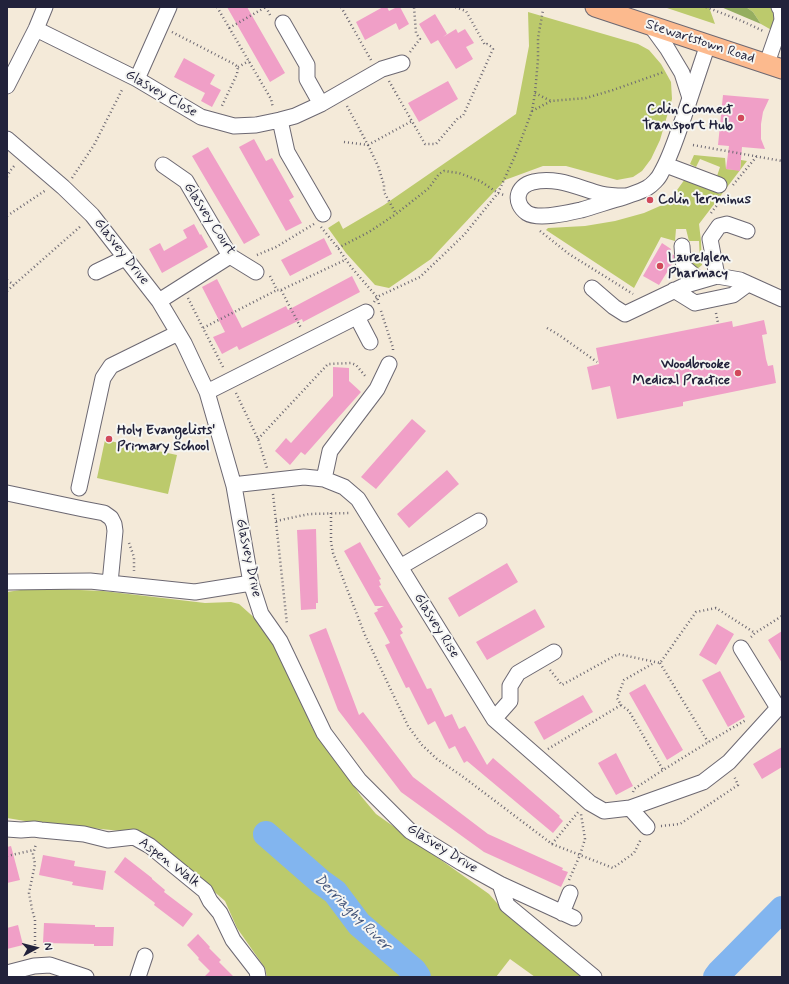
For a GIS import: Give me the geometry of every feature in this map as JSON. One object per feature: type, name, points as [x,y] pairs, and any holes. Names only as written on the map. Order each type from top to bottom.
[{"type":"main road","name":"Stewartstown Road","points":[[595,7],[774,66]]},
{"type":"street","points":[[7,86],[36,29],[45,7]]},
{"type":"street","points":[[133,77],[169,7]]},
{"type":"street","points":[[774,66],[782,20],[781,10],[779,7]]},
{"type":"street","points":[[283,23],[307,64],[307,79],[321,104]]},
{"type":"street","points":[[651,26],[667,48],[682,73],[690,98]]},
{"type":"street","name":"Glasvey Close","points":[[36,29],[133,77],[201,117],[234,126],[256,124],[295,116],[321,104],[380,70],[402,63]]},
{"type":"street","points":[[625,196],[603,194],[568,184],[547,180],[532,182],[523,186],[518,193],[518,201],[523,210],[531,215],[542,216],[577,211],[597,206],[633,194],[647,188],[660,175],[666,164],[678,134],[708,44]]},
{"type":"street","points":[[278,120],[287,152],[323,214]]},
{"type":"street","name":"Glasvey Drive","points":[[7,140],[60,184],[92,215],[159,301],[184,343],[207,392],[234,486],[251,583],[261,614],[280,641],[324,733],[359,780],[410,830],[462,863],[500,884],[568,916],[570,893]]},
{"type":"street","points":[[666,164],[719,185]]},
{"type":"street","name":"Glasvey Court","points":[[163,165],[186,181],[236,260],[262,268]]},
{"type":"street","points":[[717,276],[710,240],[719,226],[727,224],[747,231]]},
{"type":"street","points":[[682,246],[684,267],[699,280]]},
{"type":"street","points":[[96,272],[125,258]]},
{"type":"street","points":[[159,301],[181,286],[236,260]]},
{"type":"street","points":[[592,288],[614,307],[625,314],[686,285],[717,276],[740,280],[782,299]]},
{"type":"street","points":[[674,290],[695,302],[733,295],[748,284]]},
{"type":"street","points":[[207,392],[362,314],[370,342]]},
{"type":"street","points":[[79,488],[103,378],[111,366],[178,333]]},
{"type":"street","points":[[324,479],[330,451],[377,390],[389,364]]},
{"type":"street","name":"Glasvey Rise","points":[[234,486],[304,478],[324,479],[344,487],[358,499],[494,720],[590,802],[604,811],[630,808],[703,782],[729,762],[778,708],[741,648]]},
{"type":"street","points":[[7,493],[104,513],[111,518],[115,531],[110,583]]},
{"type":"street","points":[[400,567],[479,521]]},
{"type":"street","points":[[7,582],[90,581],[195,592],[251,583]]},
{"type":"street","points":[[494,720],[510,701],[510,686],[518,673],[548,656]]},
{"type":"street","points":[[630,808],[647,827]]},
{"type":"street","name":"Aspen Walk","points":[[7,829],[34,829],[84,834],[108,840],[134,837],[150,846],[205,891],[210,901],[220,914],[233,940],[257,971],[258,977]]},
{"type":"street","points":[[500,884],[507,904],[585,974]]},
{"type":"street","points":[[138,977],[146,956]]},
{"type":"street","points":[[9,974],[34,966],[50,965],[86,977]]},
{"type":"path","points":[[217,7],[271,100],[278,120]]},
{"type":"path","points":[[229,28],[266,7]]},
{"type":"path","points":[[341,7],[425,144],[436,144],[458,118],[462,116],[493,49],[492,46],[488,44],[485,45],[466,11],[455,7]]},
{"type":"path","points":[[402,63],[420,39],[416,33],[414,7]]},
{"type":"path","points":[[706,7],[742,21],[768,34]]},
{"type":"path","points":[[377,297],[420,277],[464,234],[498,193],[514,158],[532,112],[536,93],[538,38],[543,10]]},
{"type":"path","points":[[160,27],[238,67]]},
{"type":"path","points":[[238,67],[249,61]]},
{"type":"path","points":[[215,121],[237,74],[238,67]]},
{"type":"path","points":[[532,112],[551,101],[586,98],[664,72]]},
{"type":"path","points":[[7,216],[74,175],[102,132],[133,77]]},
{"type":"path","points":[[340,93],[378,166],[384,185],[384,192],[396,214]]},
{"type":"path","points":[[536,93],[551,101]]},
{"type":"path","points":[[344,142],[368,145],[412,121]]},
{"type":"path","points":[[693,144],[782,161]]},
{"type":"path","points":[[338,248],[369,232],[396,214],[429,188],[439,174],[444,171],[459,173],[480,181],[498,193],[506,196]]},
{"type":"path","points":[[7,291],[92,215]]},
{"type":"path","points":[[236,260],[259,254],[276,247],[317,222],[338,248],[345,260],[377,297],[393,348]]},
{"type":"path","points":[[536,228],[569,254],[647,303]]},
{"type":"path","points":[[259,254],[262,268],[279,290],[308,341]]},
{"type":"path","points":[[203,328],[279,290],[345,260]]},
{"type":"path","points":[[7,280],[14,285]]},
{"type":"path","points":[[181,286],[258,439],[271,481],[287,629]]},
{"type":"path","points":[[547,328],[597,362]]},
{"type":"path","points":[[258,439],[328,364],[351,363],[356,366],[377,390]]},
{"type":"path","points":[[276,521],[309,514],[366,512]]},
{"type":"path","points":[[331,513],[331,542],[333,553],[365,635],[408,726],[422,745],[437,759],[552,844],[613,868],[634,853],[647,827],[680,824],[738,785],[729,762]]},
{"type":"path","points":[[660,663],[696,612],[716,608],[755,633]]},
{"type":"path","points":[[741,648],[755,633],[782,616]]},
{"type":"path","points":[[548,656],[562,685],[618,654],[660,663],[708,742]]},
{"type":"path","points":[[654,662],[624,680],[617,698],[620,706],[629,711],[664,770]]},
{"type":"path","points":[[536,756],[620,706]]},
{"type":"path","points":[[630,808],[634,789],[708,742],[749,719]]},
{"type":"path","points":[[552,844],[580,809],[585,839],[571,876]]},
{"type":"path","points":[[34,966],[35,920],[30,893],[35,864],[33,854],[42,830]]},
{"type":"path","points":[[7,856],[34,850]]},
{"type":"green space","points":[[664,7],[709,7],[715,24]]},
{"type":"green space","points":[[721,7],[746,7],[753,12],[761,24]]},
{"type":"green space","points":[[746,7],[782,7],[782,36],[761,24],[753,12]]},
{"type":"green space","points":[[528,12],[638,44],[649,50],[661,64],[671,82],[672,99],[660,140],[651,159],[642,171],[633,177],[617,180],[566,166],[543,166],[505,180],[431,259],[389,288],[375,285],[346,253],[328,228],[339,221],[343,229],[384,205],[516,114],[529,46]]},
{"type":"green space","points":[[694,155],[725,158],[726,169],[740,170],[741,160],[747,161],[699,224],[702,265],[696,270],[691,263],[700,262],[699,241],[689,241],[686,229],[676,229],[675,241],[661,237],[634,288],[546,230],[548,228],[585,226],[615,221],[644,213],[660,206],[672,197],[685,179],[720,194],[726,182],[717,176],[720,167],[700,159],[696,167],[690,164]]},
{"type":"green space","points":[[105,440],[177,455],[168,494],[97,478]]},
{"type":"green space","points":[[34,588],[103,591],[205,603],[231,602],[239,604],[258,621],[278,650],[313,729],[361,796],[376,814],[489,894],[504,911],[584,977],[535,977],[510,959],[496,977],[267,977],[265,968],[237,928],[225,901],[158,843],[141,833],[31,822],[7,818],[7,592]]},
{"type":"building","points":[[227,7],[247,7],[285,73],[270,82]]},
{"type":"building","points":[[383,7],[387,7],[389,11],[400,7],[409,24],[399,30],[396,23],[365,40],[356,22]]},
{"type":"building","points":[[435,14],[447,34],[443,37],[456,29],[458,33],[465,29],[474,43],[466,47],[473,59],[456,69],[438,40],[431,44],[419,24]]},
{"type":"building","points":[[184,58],[215,75],[210,84],[221,90],[212,107],[201,101],[205,93],[174,77]]},
{"type":"building","points":[[448,81],[458,99],[419,122],[408,103]]},
{"type":"building","name":"Colin Connect Transport Hub","points":[[723,95],[769,99],[763,112],[761,124],[761,139],[765,149],[742,147],[740,171],[726,169],[729,146],[718,145]]},
{"type":"building","points":[[254,139],[266,161],[272,158],[294,197],[289,200],[302,223],[286,231],[239,147]]},
{"type":"building","points":[[208,147],[260,235],[244,244],[192,156]]},
{"type":"building","points":[[194,224],[208,247],[162,273],[149,249],[160,243],[164,251],[187,238],[183,230]]},
{"type":"building","points":[[324,238],[332,254],[290,276],[281,260]]},
{"type":"building","name":"Laurelglen Pharmacy","points":[[662,243],[671,249],[669,253],[674,255],[674,261],[659,285],[643,276]]},
{"type":"building","points":[[352,276],[360,292],[303,322],[302,319],[239,350],[237,346],[222,354],[213,337],[225,332],[202,287],[217,279],[242,328],[286,306],[288,310]]},
{"type":"building","name":"Woodbrooke Medical Practice","points":[[764,320],[767,334],[762,335],[766,359],[768,366],[773,365],[776,383],[683,402],[683,406],[617,419],[610,386],[592,390],[587,367],[599,364],[596,348],[732,321],[733,327]]},
{"type":"building","points":[[333,367],[349,368],[349,381],[361,392],[305,455],[301,452],[290,465],[275,451],[286,438],[291,443],[333,396]]},
{"type":"building","points":[[412,419],[426,431],[376,489],[361,477]]},
{"type":"building","points":[[447,470],[459,484],[409,528],[397,514]]},
{"type":"building","points":[[316,529],[318,603],[316,603],[316,609],[301,610],[297,530]]},
{"type":"building","points":[[360,542],[381,579],[379,580],[381,585],[379,586],[403,627],[400,629],[403,633],[400,635],[427,689],[431,688],[445,717],[452,714],[459,729],[465,726],[487,765],[493,758],[560,816],[559,817],[563,821],[553,833],[467,761],[464,763],[455,746],[449,749],[435,721],[428,725],[409,687],[406,688],[385,645],[390,643],[374,613],[378,611],[377,609],[384,606],[375,606],[344,551]]},
{"type":"building","points":[[507,563],[518,582],[459,617],[448,598]]},
{"type":"building","points":[[535,609],[545,627],[487,660],[476,642]]},
{"type":"building","points":[[717,624],[734,634],[716,665],[699,655]]},
{"type":"building","points":[[326,628],[359,715],[363,712],[413,777],[488,834],[563,868],[562,870],[568,872],[561,887],[484,852],[401,792],[338,710],[309,635]]},
{"type":"building","points":[[782,631],[782,663],[768,640]]},
{"type":"building","points":[[720,671],[745,717],[728,727],[702,680]]},
{"type":"building","points":[[645,684],[683,750],[667,760],[629,693]]},
{"type":"building","points":[[583,695],[593,712],[544,740],[534,722]]},
{"type":"building","points":[[782,747],[782,767],[762,779],[753,764]]},
{"type":"building","points":[[616,753],[633,786],[616,795],[598,763]]},
{"type":"building","points":[[11,846],[20,880],[7,883],[7,847]]},
{"type":"building","points":[[43,855],[75,861],[74,866],[106,871],[103,890],[72,885],[73,882],[39,875]]},
{"type":"building","points":[[125,857],[152,878],[165,890],[164,892],[193,914],[183,927],[154,905],[155,903],[114,872]]},
{"type":"building","points":[[44,923],[114,927],[113,946],[43,943]]},
{"type":"building","points":[[18,925],[23,945],[7,949],[7,928]]},
{"type":"building","points":[[198,934],[221,960],[219,962],[234,977],[204,977],[210,971],[187,945]]},
{"type":"waterway","name":"Derriaghy River","points":[[266,834],[321,882],[335,892],[359,924],[414,971],[418,977]]},
{"type":"waterway","name":"Derriaghy River","points":[[716,977],[782,909]]},
{"type":"place","name":"Colin Connect Transport Hub","points":[[741,118]]},
{"type":"place","name":"Colin Terminus","points":[[650,200]]},
{"type":"place","name":"Laurelglen Pharmacy","points":[[660,266]]},
{"type":"place","name":"Woodbrooke Medical Practice","points":[[738,373]]},
{"type":"place","name":"Holy Evangelists' Primary School","points":[[109,439]]}]
